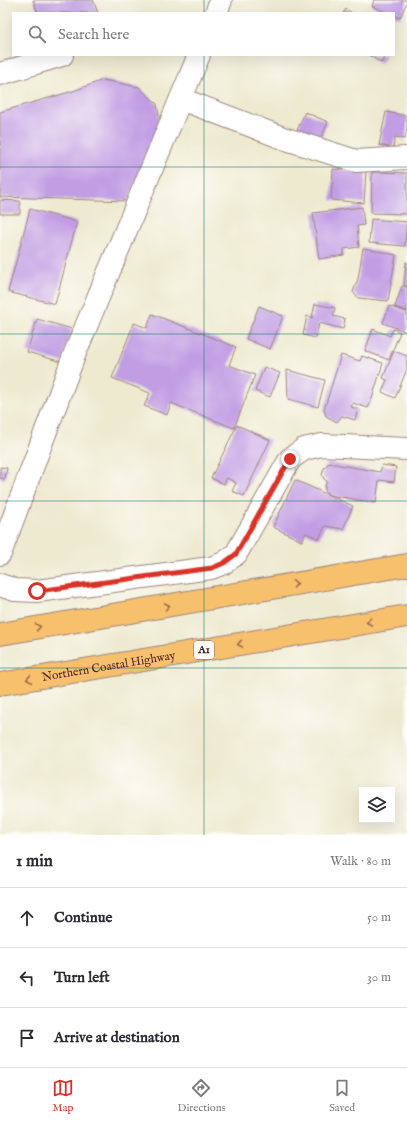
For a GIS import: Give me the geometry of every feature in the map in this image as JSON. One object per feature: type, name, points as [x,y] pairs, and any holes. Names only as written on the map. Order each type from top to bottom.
[{"type":"highway","points":[[0,634],[407,565]]},
{"type":"highway","name":"Northern Coastal Highway","points":[[0,684],[407,616]]},
{"type":"street","points":[[216,12],[221,0]]},
{"type":"street","points":[[0,74],[59,56]]},
{"type":"street","points":[[0,554],[75,353],[199,56]]},
{"type":"street","points":[[181,99],[283,138],[356,161],[407,158]]},
{"type":"street","points":[[0,585],[15,590],[37,591],[212,568],[224,563],[236,554],[290,459],[304,449],[322,445],[407,449]]},
{"type":"building","points":[[33,0],[93,0],[98,12],[38,12]]},
{"type":"building","points":[[374,0],[407,0],[400,18],[395,16],[395,12],[386,12],[372,6]]},
{"type":"building","points":[[346,9],[350,12],[344,12]]},
{"type":"building","points":[[370,56],[385,56],[381,63]]},
{"type":"building","points":[[103,80],[139,87],[157,104],[160,122],[128,201],[0,197],[0,112],[73,91]]},
{"type":"building","points":[[305,112],[328,122],[318,145],[295,135]]},
{"type":"building","points":[[386,112],[407,116],[405,139],[395,137],[393,148],[379,145]]},
{"type":"building","points":[[333,169],[366,171],[364,203],[331,200]]},
{"type":"building","points":[[372,172],[407,173],[407,214],[371,213]]},
{"type":"building","points":[[0,200],[20,201],[20,214],[0,214]]},
{"type":"building","points":[[362,207],[364,225],[357,226],[359,247],[344,249],[344,255],[319,259],[313,213]]},
{"type":"building","points":[[30,209],[77,222],[55,304],[8,292]]},
{"type":"building","points":[[371,219],[407,222],[405,246],[369,243]]},
{"type":"building","points":[[363,248],[396,255],[388,301],[358,298],[353,292],[358,279]]},
{"type":"building","points":[[407,262],[407,286],[404,285]]},
{"type":"building","points":[[402,286],[407,287],[407,311],[395,307]]},
{"type":"building","points":[[315,304],[335,308],[333,316],[345,319],[343,329],[319,323],[316,338],[303,335],[307,316],[312,318]]},
{"type":"building","points":[[259,306],[283,316],[270,349],[246,339]]},
{"type":"building","points":[[389,306],[407,312],[407,332],[383,323]]},
{"type":"building","points":[[152,314],[236,347],[229,365],[255,375],[234,428],[171,403],[167,415],[144,406],[150,393],[112,378],[134,323],[147,328]]},
{"type":"building","points":[[37,319],[72,329],[62,362],[27,352]]},
{"type":"building","points":[[373,329],[390,336],[393,329],[400,332],[389,360],[365,351]]},
{"type":"building","points":[[394,351],[407,356],[407,369],[395,398],[382,392],[387,380],[383,378]]},
{"type":"building","points":[[341,355],[360,361],[362,356],[383,363],[368,408],[353,403],[351,407],[358,409],[355,420],[342,416],[337,422],[326,416],[324,410]]},
{"type":"building","points":[[264,367],[280,373],[270,397],[255,391]]},
{"type":"building","points":[[287,370],[325,380],[318,407],[288,399]]},
{"type":"building","points":[[237,425],[270,440],[244,496],[232,491],[236,483],[227,478],[224,484],[211,478]]},
{"type":"building","points":[[329,463],[380,472],[382,465],[396,467],[394,482],[379,480],[376,503],[329,495],[325,490],[327,481],[322,475],[324,468]]},
{"type":"building","points":[[0,467],[7,468],[5,479],[0,478]]},
{"type":"building","points":[[295,480],[353,506],[343,529],[325,526],[319,539],[306,533],[302,541],[273,527]]},
{"type":"route","points":[[37,591],[212,568],[224,563],[236,554],[290,459]]}]
